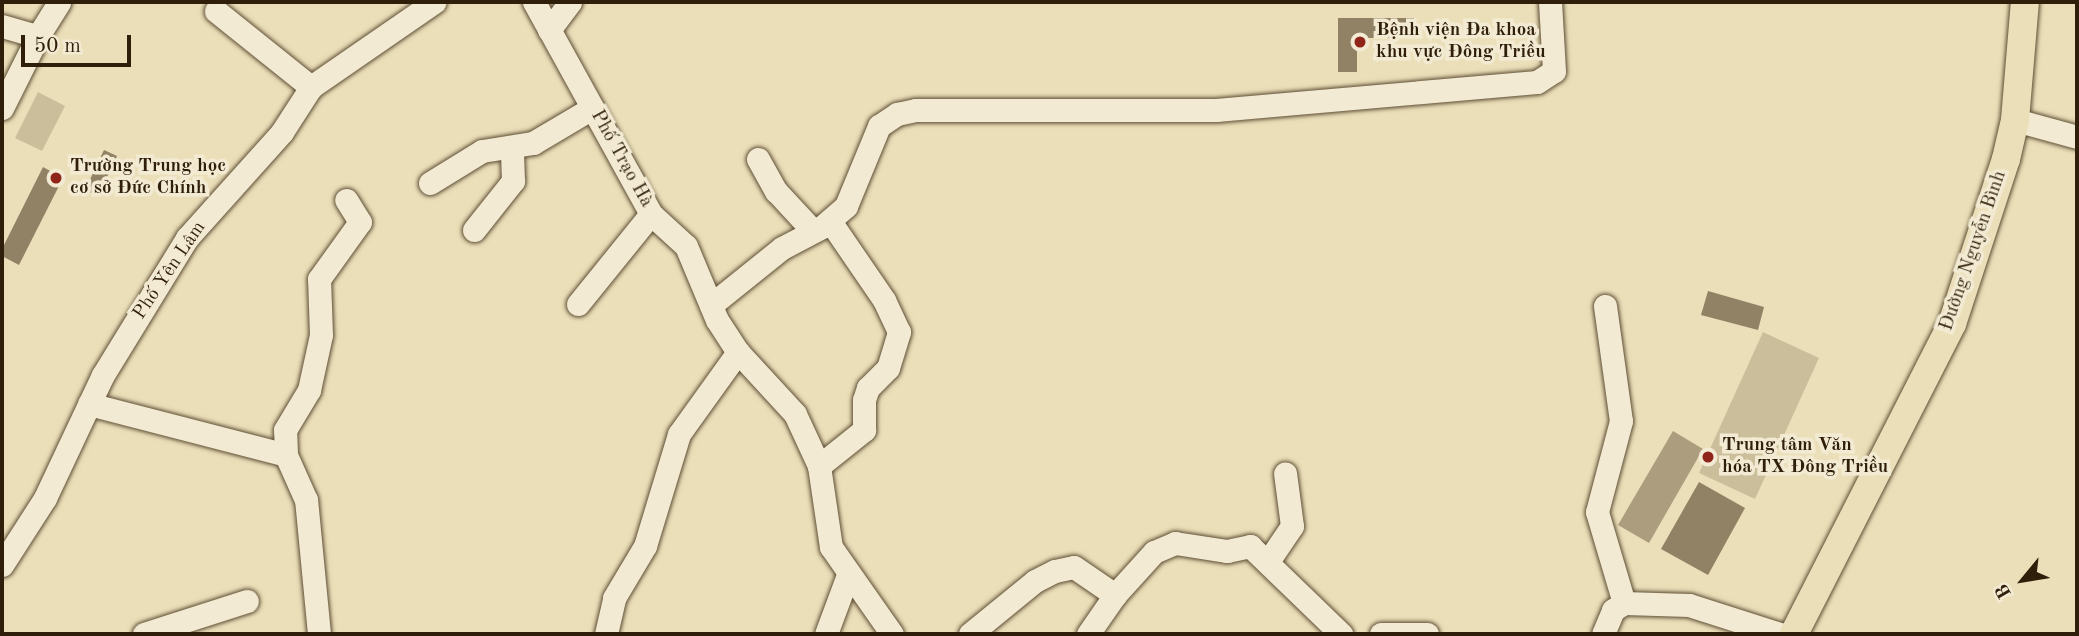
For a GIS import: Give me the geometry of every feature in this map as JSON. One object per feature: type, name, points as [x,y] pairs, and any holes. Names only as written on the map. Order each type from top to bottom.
[{"type":"main road","name":"Đường Nguyễn Bình","points":[[1794,634],[1952,324],[2015,120],[2025,2]]},
{"type":"street","points":[[2,108],[38,36],[59,2]]},
{"type":"street","name":"Phố Yên Lâm","points":[[6,550],[45,498],[89,404],[187,238],[282,132],[311,87],[434,2]]},
{"type":"street","name":"Phố Trạo Hà","points":[[534,2],[651,214],[686,246],[711,305],[738,352],[787,403],[819,466],[831,547],[848,575],[892,634]]},
{"type":"street","points":[[549,30],[570,2]]},
{"type":"street","points":[[711,305],[782,248],[822,226],[853,197],[879,126],[897,114],[916,110],[1216,110],[1537,82],[1553,71],[1550,2]]},
{"type":"street","points":[[216,11],[311,87]]},
{"type":"street","points":[[2,26],[38,36]]},
{"type":"street","points":[[430,183],[482,150],[512,149],[533,143],[592,108]]},
{"type":"street","points":[[2015,120],[2077,137]]},
{"type":"street","points":[[474,229],[513,181],[512,149]]},
{"type":"street","points":[[758,159],[776,191],[822,226],[884,300],[900,332],[888,368],[868,388],[864,400],[864,430],[819,466]]},
{"type":"street","points":[[319,634],[306,500],[286,455],[285,430],[309,390],[321,335],[319,279],[360,222],[346,200]]},
{"type":"street","points":[[578,304],[651,214]]},
{"type":"street","points":[[1605,306],[1621,421],[1597,512],[1624,603]]},
{"type":"street","points":[[606,634],[614,598],[645,546],[679,434],[738,352]]},
{"type":"street","points":[[89,404],[286,455]]},
{"type":"street","points":[[1269,560],[1292,526],[1285,473]]},
{"type":"street","points":[[1088,634],[1115,595],[1154,552],[1175,543],[1227,551],[1251,547],[1269,560],[1341,634]]},
{"type":"street","points":[[970,634],[1035,581],[1055,571],[1074,567],[1115,595]]},
{"type":"street","points":[[826,634],[848,575]]},
{"type":"street","points":[[144,634],[247,601]]},
{"type":"street","points":[[1603,634],[1613,610],[1624,603],[1689,605],[1780,634]]},
{"type":"street","points":[[1381,634],[1427,634]]},
{"type":"shaded area","points":[[38,92],[65,106],[42,151],[15,138]]},
{"type":"shaded area","points":[[1763,332],[1819,358],[1755,499],[1699,473]]},
{"type":"shaded area","points":[[1673,431],[1703,449],[1649,543],[1618,525]]},
{"type":"building","points":[[1338,18],[1414,18],[1414,38],[1357,38],[1357,72],[1338,72]]},
{"type":"building","points":[[104,150],[117,156],[98,196],[85,190]]},
{"type":"building","points":[[43,167],[63,178],[19,265],[2,256],[2,249]]},
{"type":"building","points":[[1708,291],[1764,307],[1758,330],[1701,315]]},
{"type":"building","points":[[1699,482],[1745,508],[1708,575],[1661,549]]},
{"type":"place","name":"Bệnh viện Đa khoa khu vực Đông Triều","points":[[1360,42]]},
{"type":"place","name":"Trường Trung học cơ sở Đức Chính","points":[[56,178]]},
{"type":"place","name":"Trung tâm Văn hóa TX Đông Triều","points":[[1708,457]]}]
